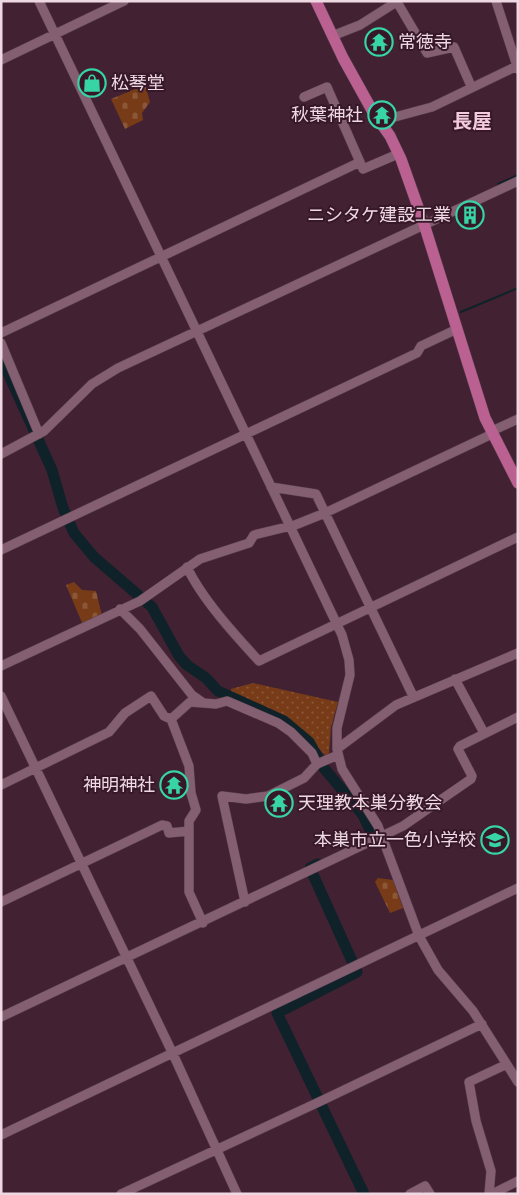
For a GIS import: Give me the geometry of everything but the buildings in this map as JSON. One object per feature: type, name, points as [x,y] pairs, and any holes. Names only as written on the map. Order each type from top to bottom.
[{"type":"main road","points":[[316,1],[332,36],[398,154],[424,224],[492,432],[518,483]]},
{"type":"street","points":[[38,1],[290,526],[346,648],[350,675],[337,728],[337,752],[348,782],[372,816],[383,836],[419,936],[438,970],[482,1024],[505,1065],[518,1082]]},
{"type":"street","points":[[1,60],[124,1]]},
{"type":"street","points":[[380,121],[432,107],[471,86],[517,68],[496,1]]},
{"type":"street","points":[[332,36],[360,25],[398,2],[427,53],[454,47],[471,86]]},
{"type":"street","points":[[304,98],[327,87],[363,169],[398,154]]},
{"type":"street","points":[[1,333],[360,162]]},
{"type":"street","points":[[1,454],[40,434],[103,376],[518,181]]},
{"type":"street","points":[[1,550],[417,352],[421,346],[457,329]]},
{"type":"street","points":[[1,342],[40,434]]},
{"type":"street","points":[[1,666],[143,598],[200,559],[249,543],[254,535],[290,526],[325,513],[518,419]]},
{"type":"street","points":[[271,487],[316,494],[413,696]]},
{"type":"street","points":[[187,567],[193,579],[222,618],[258,661],[518,537]]},
{"type":"street","points":[[120,609],[140,629],[192,695],[204,702]]},
{"type":"street","points":[[245,902],[222,796],[246,798],[268,796],[304,778],[317,764],[337,752],[396,705],[413,696],[518,653]]},
{"type":"street","points":[[455,679],[484,733]]},
{"type":"street","points":[[1,696],[173,1054],[237,1194]]},
{"type":"street","points":[[1,785],[110,732],[125,713],[151,696],[164,716],[171,719],[189,766],[190,793],[196,810],[189,821],[189,892],[203,923]]},
{"type":"street","points":[[171,719],[190,702],[216,704],[228,701],[278,723],[291,732],[312,753],[317,764]]},
{"type":"street","points":[[1,1018],[403,826],[471,779],[472,776],[458,749],[460,746],[518,717]]},
{"type":"street","points":[[1,902],[162,825],[167,826],[169,833],[189,831]]},
{"type":"street","points":[[1,1135],[45,1112],[173,1054],[518,888]]},
{"type":"street","points":[[121,1194],[218,1150],[482,1024]]},
{"type":"street","points":[[505,1065],[469,1082],[476,1121],[491,1171],[491,1194],[518,1181]]},
{"type":"street","points":[[410,1194],[426,1186],[430,1194]]},
{"type":"green space","points":[[145,85],[150,102],[142,113],[143,120],[125,129],[111,99]]},
{"type":"green space","points":[[74,582],[82,590],[96,591],[102,616],[83,625],[66,585]]},
{"type":"green space","points":[[253,683],[338,702],[331,727],[329,753],[326,756],[300,730],[282,717],[231,694],[231,689]]},
{"type":"green space","points":[[378,878],[393,880],[403,908],[390,913],[375,882]]},
{"type":"waterway","points":[[498,184],[518,175]]},
{"type":"waterway","points":[[461,312],[518,288]]},
{"type":"waterway","points":[[1,358],[52,470],[63,508],[74,533],[94,557],[152,607],[179,656],[187,665],[206,678],[218,691],[284,721],[309,742],[323,767],[363,815],[373,837],[361,843]]},
{"type":"waterway","points":[[318,864],[310,868],[357,972],[277,1013],[364,1194]]},
{"type":"place","name":"常徳寺","points":[[379,42]]},
{"type":"place","name":"松琴堂","points":[[92,83]]},
{"type":"place","name":"秋葉神社","points":[[382,115]]},
{"type":"place","name":"ニシタケ建設工業","points":[[470,215]]},
{"type":"place","name":"神明神社","points":[[174,785]]},
{"type":"place","name":"天理教本巣分教会","points":[[279,803]]},
{"type":"place","name":"本巣市立一色小学校","points":[[495,840]]},
{"type":"district","name":"長屋","points":[[472,122]]}]
